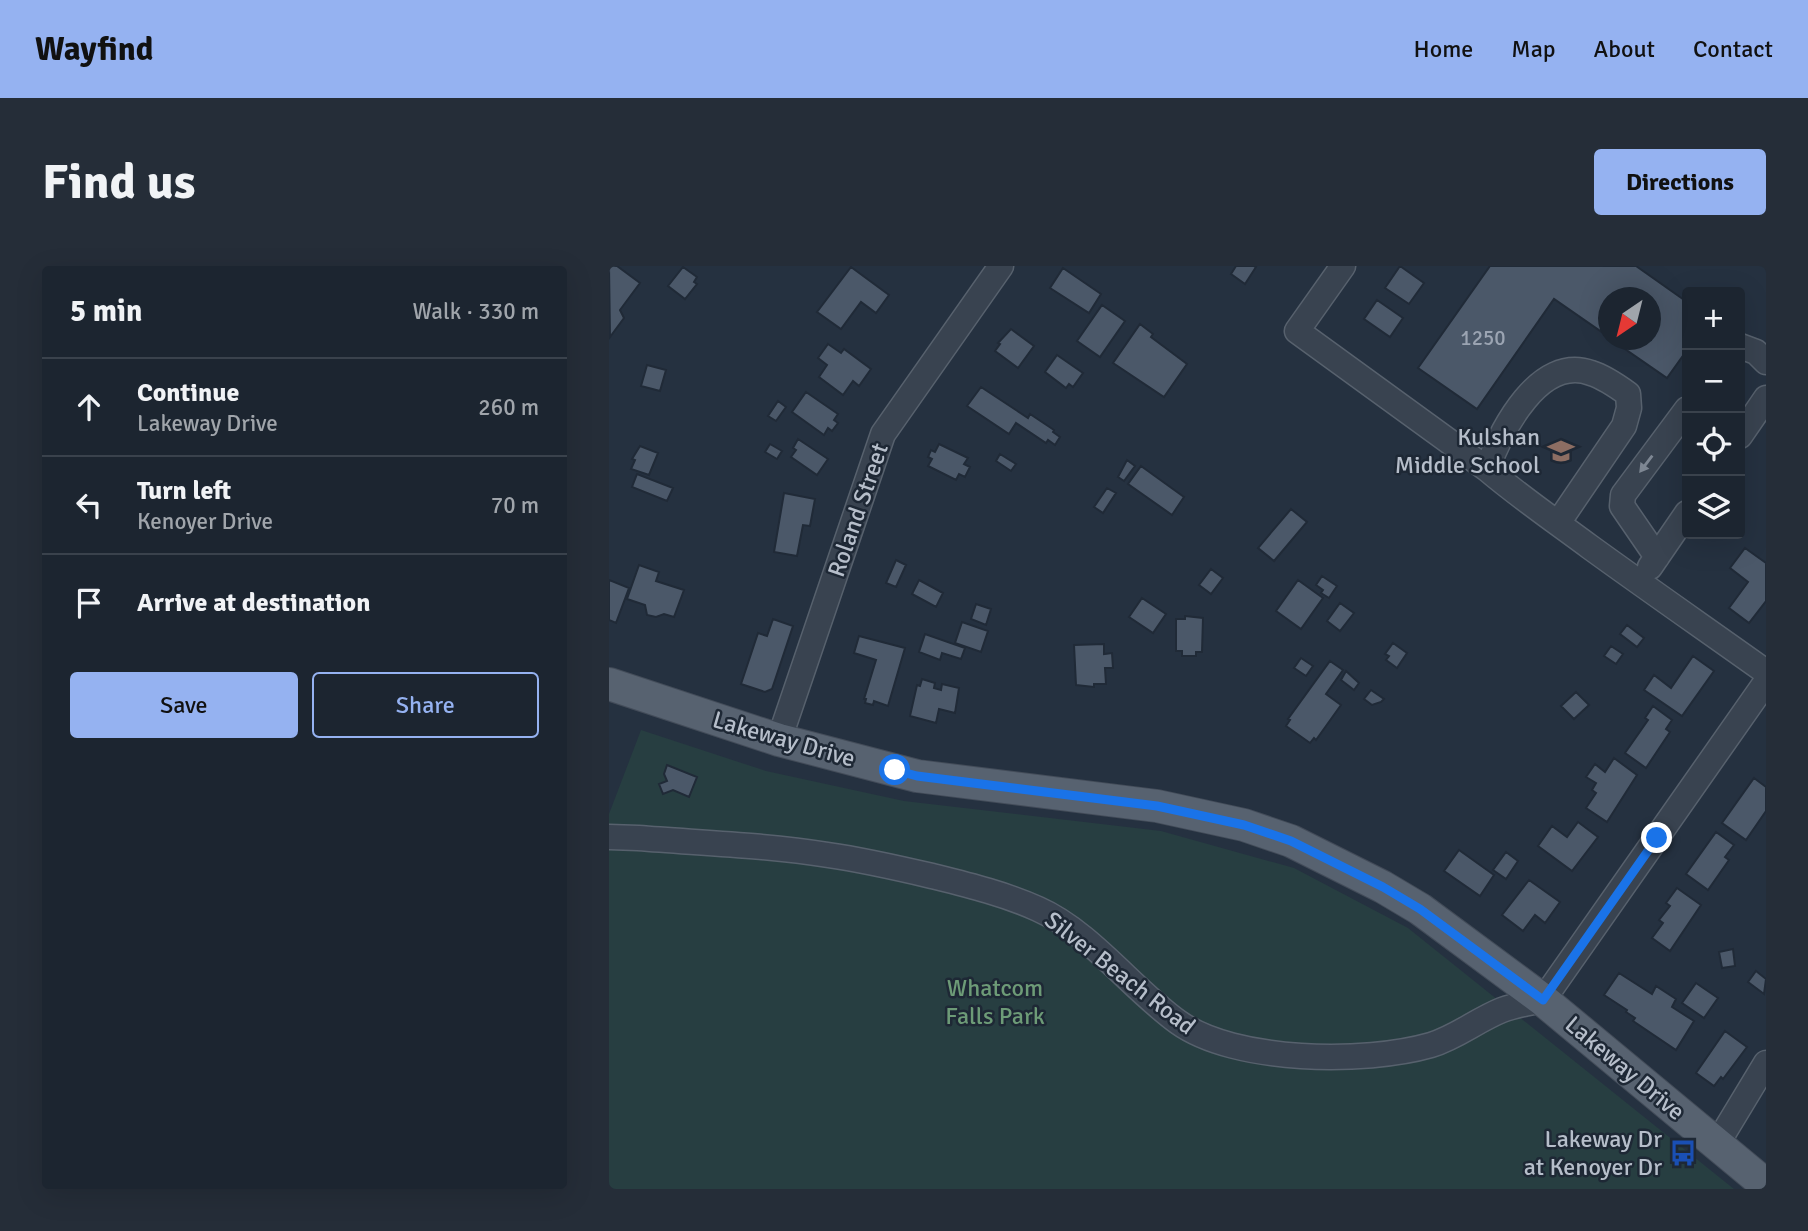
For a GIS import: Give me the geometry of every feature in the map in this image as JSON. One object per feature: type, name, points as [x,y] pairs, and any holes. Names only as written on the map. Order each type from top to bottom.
[{"type":"main road","name":"Lakeway Drive","points":[[609,684],[779,740],[917,776],[1157,806],[1244,825],[1291,841],[1383,887],[1420,909],[1543,1000],[1766,1185]]},
{"type":"street","name":"Roland Street","points":[[779,740],[883,434],[1001,266]]},
{"type":"street","points":[[1343,266],[1297,331],[1640,583],[1766,671]]},
{"type":"street","points":[[1745,348],[1756,352],[1766,362]]},
{"type":"street","points":[[1487,469],[1509,423],[1534,388],[1549,376],[1589,372],[1628,394],[1629,408],[1624,426],[1558,523]]},
{"type":"street","points":[[1745,429],[1766,398]]},
{"type":"street","points":[[1657,557],[1622,506],[1623,495],[1684,413]]},
{"type":"street","points":[[1640,583],[1682,520]]},
{"type":"street","points":[[1543,1000],[1766,682]]},
{"type":"street","name":"Silver Beach Road","points":[[609,837],[828,855],[958,883],[1024,903],[1042,911],[1087,942],[1155,1003],[1191,1030],[1229,1045],[1260,1052],[1353,1056],[1403,1051],[1432,1045],[1457,1035],[1502,1010],[1543,1000]]},
{"type":"street","points":[[1717,1144],[1766,1063]]},
{"type":"green space","name":"Whatcom Falls Park","points":[[641,730],[766,771],[904,801],[1161,831],[1294,868],[1408,928],[1734,1189],[609,1189],[609,814]]},
{"type":"building","points":[[609,266],[617,266],[640,283],[620,310],[624,318],[610,337]]},
{"type":"building","points":[[1236,266],[1256,267],[1245,284],[1231,274]]},
{"type":"building","points":[[1400,266],[1424,283],[1409,304],[1385,288]]},
{"type":"building","points":[[1490,266],[1636,266],[1682,298],[1682,357],[1667,378],[1626,350],[1661,350],[1661,287],[1598,287],[1598,329],[1554,299],[1477,409],[1418,368]]},
{"type":"building","points":[[683,267],[697,277],[694,282],[697,284],[685,299],[668,286]]},
{"type":"building","points":[[851,267],[889,295],[876,313],[861,302],[841,329],[817,312]]},
{"type":"building","points":[[1063,268],[1101,294],[1089,313],[1050,288]]},
{"type":"building","points":[[1377,300],[1403,318],[1390,337],[1364,319]]},
{"type":"building","points":[[1102,305],[1125,321],[1100,357],[1077,341]]},
{"type":"building","points":[[1140,324],[1153,334],[1151,337],[1187,364],[1164,397],[1113,363]]},
{"type":"building","points":[[1011,329],[1034,346],[1018,368],[995,351],[1000,344],[998,343]]},
{"type":"building","points":[[828,344],[841,353],[844,349],[871,369],[859,386],[853,381],[843,395],[819,377],[827,365],[818,358]]},
{"type":"building","points":[[1057,355],[1083,373],[1073,387],[1069,384],[1066,388],[1045,372]]},
{"type":"building","points":[[647,365],[666,370],[660,391],[641,386]]},
{"type":"building","points":[[981,387],[1028,418],[1030,414],[1054,430],[1060,437],[1055,445],[1048,440],[1046,443],[1016,423],[1009,434],[967,406]]},
{"type":"building","points":[[806,392],[838,414],[834,420],[838,423],[832,431],[828,428],[824,435],[792,412]]},
{"type":"building","points":[[778,401],[786,407],[776,421],[768,416]]},
{"type":"building","points":[[798,439],[828,459],[817,475],[791,457],[796,450],[793,448]]},
{"type":"building","points":[[770,444],[782,451],[777,459],[765,452]]},
{"type":"building","points":[[939,444],[968,458],[964,464],[970,467],[965,477],[959,474],[956,480],[928,466],[932,459],[928,457],[931,450],[935,452]]},
{"type":"building","points":[[640,446],[658,453],[649,475],[631,469],[635,460],[632,459]]},
{"type":"building","points":[[1000,454],[1016,464],[1011,471],[996,461]]},
{"type":"building","points":[[1127,460],[1135,466],[1124,481],[1118,477]]},
{"type":"building","points":[[1141,466],[1184,497],[1172,515],[1128,484]]},
{"type":"building","points":[[637,474],[673,488],[667,501],[632,487]]},
{"type":"building","points":[[1107,488],[1116,493],[1103,513],[1094,507]]},
{"type":"building","points":[[784,493],[815,499],[810,526],[803,525],[797,556],[774,552]]},
{"type":"building","points":[[1291,509],[1307,522],[1274,561],[1258,548]]},
{"type":"building","points":[[1745,548],[1766,563],[1766,601],[1749,623],[1729,608],[1748,582],[1730,568]]},
{"type":"building","points":[[896,560],[906,565],[896,587],[886,583]]},
{"type":"building","points":[[639,565],[659,572],[656,581],[684,590],[674,617],[664,614],[656,617],[647,615],[645,605],[627,599]]},
{"type":"building","points":[[1211,569],[1223,578],[1211,594],[1199,585]]},
{"type":"building","points":[[1322,576],[1337,586],[1329,598],[1321,593],[1323,590],[1316,585]]},
{"type":"building","points":[[609,580],[629,588],[616,623],[609,620]]},
{"type":"building","points":[[919,580],[943,593],[936,607],[912,594]]},
{"type":"building","points":[[1298,580],[1323,598],[1301,629],[1276,611]]},
{"type":"building","points":[[1142,598],[1166,614],[1153,633],[1129,617]]},
{"type":"building","points":[[1340,603],[1354,613],[1340,631],[1327,621]]},
{"type":"building","points":[[976,604],[991,609],[986,625],[971,619]]},
{"type":"building","points":[[1185,616],[1203,618],[1202,652],[1196,652],[1196,656],[1182,656],[1182,651],[1176,651],[1176,619],[1185,619]]},
{"type":"building","points":[[773,619],[793,626],[772,689],[765,692],[741,684],[758,633],[767,636]]},
{"type":"building","points":[[962,622],[988,631],[981,652],[955,643]]},
{"type":"building","points":[[1627,625],[1644,638],[1637,647],[1620,634]]},
{"type":"building","points":[[925,634],[965,648],[961,659],[942,653],[940,660],[919,652]]},
{"type":"building","points":[[859,636],[905,648],[888,706],[874,701],[873,705],[865,703],[876,660],[854,653]]},
{"type":"building","points":[[1393,643],[1407,653],[1397,668],[1386,660],[1389,656],[1385,654]]},
{"type":"building","points":[[1104,644],[1104,654],[1112,653],[1113,668],[1105,668],[1106,684],[1094,684],[1094,687],[1076,685],[1074,645]]},
{"type":"building","points":[[1611,646],[1623,654],[1616,664],[1604,656]]},
{"type":"building","points":[[1693,656],[1714,671],[1682,716],[1644,690],[1654,675],[1671,688]]},
{"type":"building","points":[[1301,658],[1313,666],[1306,676],[1294,668]]},
{"type":"building","points":[[1330,661],[1343,670],[1326,694],[1341,705],[1316,740],[1314,738],[1310,743],[1286,726],[1290,720],[1288,719]]},
{"type":"building","points":[[1346,671],[1359,683],[1354,690],[1341,680]]},
{"type":"building","points":[[922,679],[935,683],[934,688],[941,690],[942,684],[959,688],[955,713],[939,709],[936,723],[910,716],[917,685],[920,686]]},
{"type":"building","points":[[1371,690],[1384,699],[1372,705],[1364,699]]},
{"type":"building","points":[[1576,692],[1589,705],[1574,719],[1561,706]]},
{"type":"building","points":[[1653,706],[1672,720],[1666,729],[1670,732],[1646,768],[1625,753],[1648,720],[1645,718]]},
{"type":"building","points":[[1614,758],[1637,775],[1607,822],[1586,808],[1596,793],[1592,790],[1596,783],[1586,777],[1595,764],[1605,772]]},
{"type":"building","points":[[667,765],[697,777],[689,797],[673,790],[663,794],[659,784],[667,781],[664,774]]},
{"type":"building","points":[[1754,778],[1766,787],[1766,811],[1746,840],[1722,823]]},
{"type":"building","points":[[1578,822],[1598,837],[1572,871],[1538,846],[1552,826],[1567,837]]},
{"type":"building","points":[[1716,832],[1734,845],[1725,857],[1729,860],[1708,890],[1686,874]]},
{"type":"building","points":[[1459,850],[1494,875],[1480,896],[1444,871]]},
{"type":"building","points":[[1506,852],[1518,861],[1506,879],[1493,870]]},
{"type":"building","points":[[1529,880],[1560,902],[1545,923],[1535,915],[1523,931],[1502,915]]},
{"type":"building","points":[[1677,888],[1701,905],[1670,951],[1652,938],[1663,923],[1659,920],[1670,906],[1666,903]]},
{"type":"building","points":[[1733,949],[1735,966],[1722,968],[1719,952]]},
{"type":"building","points":[[1756,971],[1766,979],[1764,994],[1748,982]]},
{"type":"building","points":[[1619,973],[1652,994],[1656,986],[1676,999],[1672,1007],[1694,1021],[1676,1050],[1633,1021],[1635,1018],[1626,1012],[1627,1010],[1604,995]]},
{"type":"building","points":[[1696,983],[1718,998],[1704,1018],[1682,1003]]},
{"type":"building","points":[[1725,1031],[1747,1047],[1723,1079],[1721,1077],[1714,1086],[1696,1073]]},
{"type":"place","name":"Kulshan Middle School","points":[[1561,451]]},
{"type":"place","name":"Lakeway Dr at Kenoyer Dr","points":[[1683,1153]]},
{"type":"route","points":[[895,770],[917,776],[1202,814],[1291,841],[1383,887],[1420,909],[1543,1000],[1657,838]]}]
